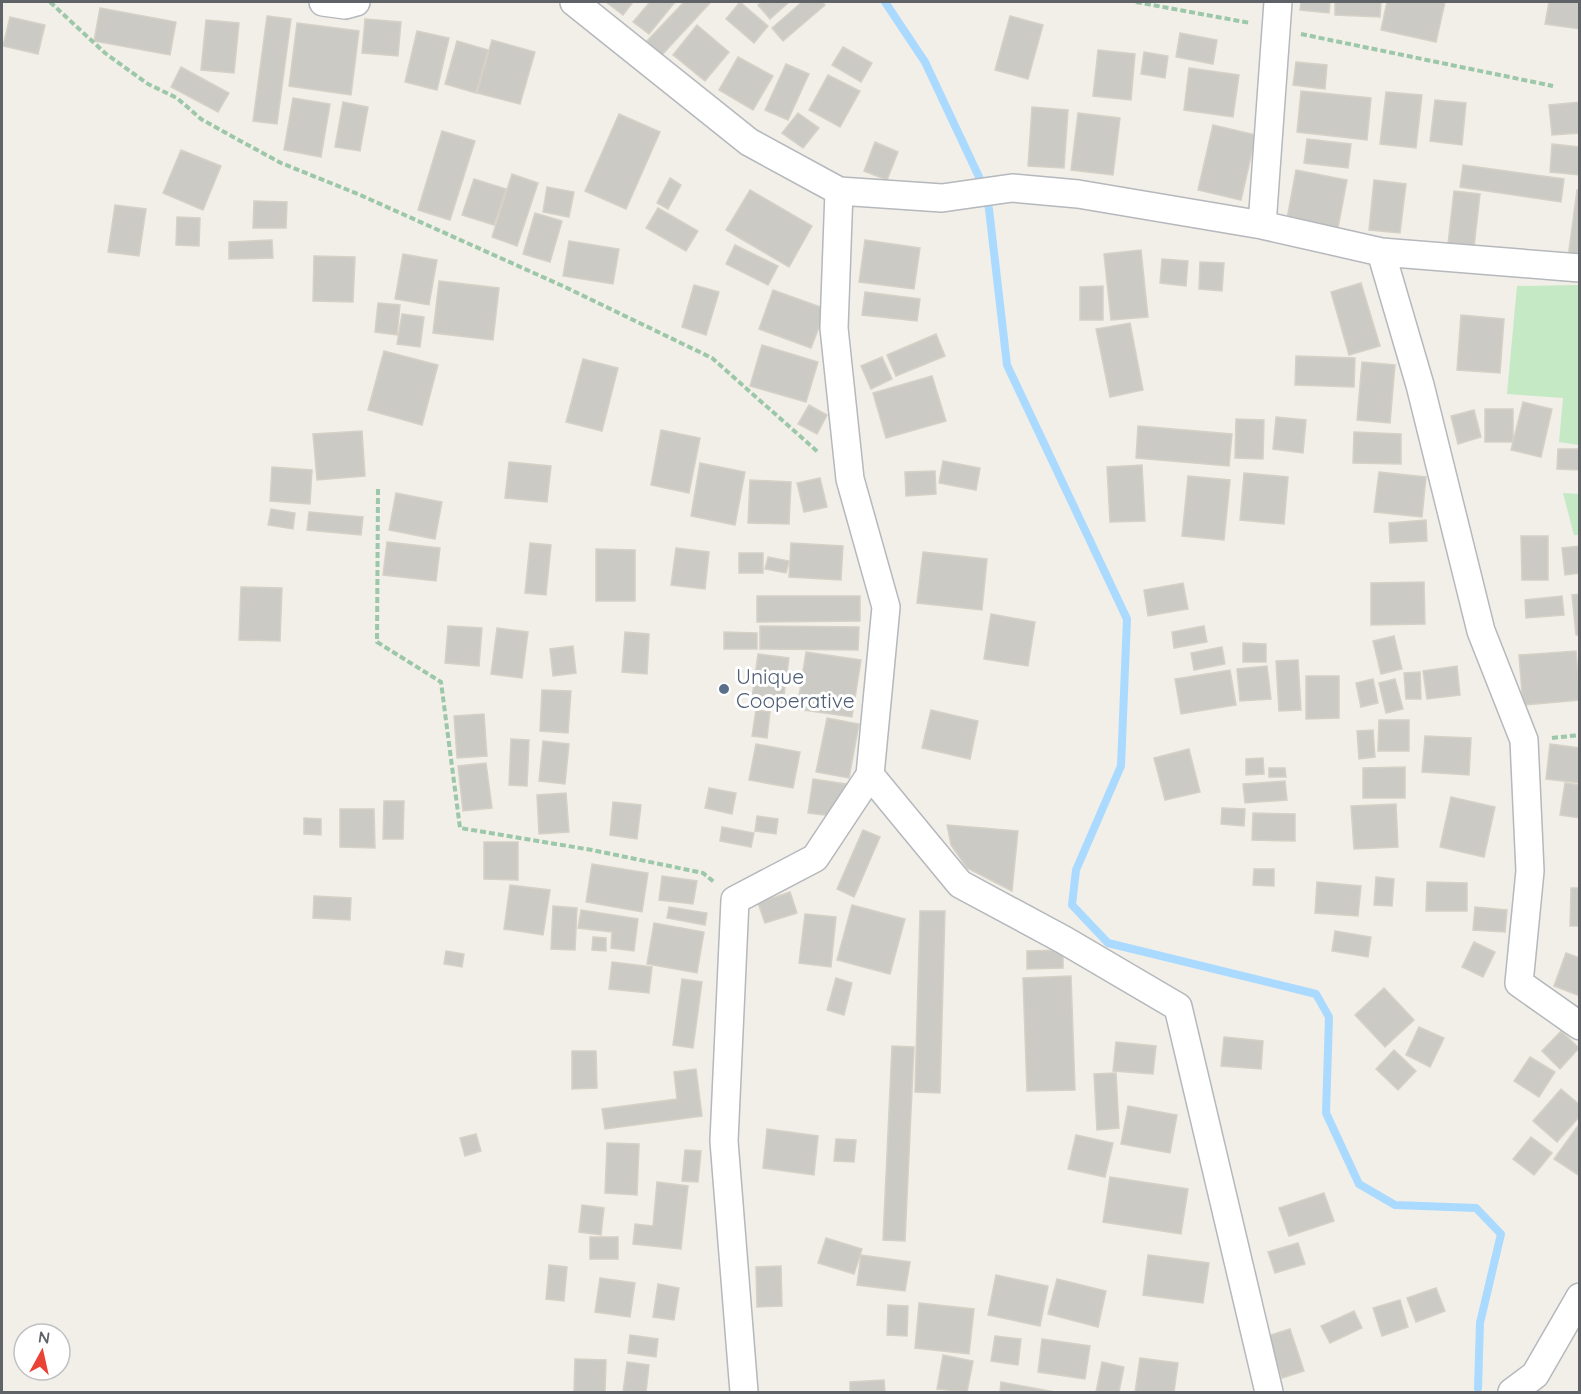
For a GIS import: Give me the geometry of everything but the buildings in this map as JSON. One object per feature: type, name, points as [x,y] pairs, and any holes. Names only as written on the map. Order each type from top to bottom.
[{"type":"street","points":[[323,2],[345,5],[356,2]]},
{"type":"street","points":[[574,2],[749,142],[839,191],[942,198],[1012,188],[1078,194],[1262,225],[1381,252],[1580,268]]},
{"type":"street","points":[[1262,225],[1278,2]]},
{"type":"street","points":[[744,1392],[724,1141],[735,900],[815,858],[870,775],[886,608],[850,479],[834,328],[839,191]]},
{"type":"street","points":[[1381,252],[1420,385],[1481,631],[1524,740],[1530,871],[1519,983],[1580,1026]]},
{"type":"street","points":[[870,775],[960,884],[1064,940],[1178,1007],[1269,1392]]},
{"type":"street","points":[[1512,1392],[1535,1375],[1580,1297]]},
{"type":"path","points":[[50,2],[105,53],[148,84],[177,98],[201,119],[281,163],[358,194],[565,287],[712,358],[850,479]]},
{"type":"path","points":[[1136,2],[1276,28],[1553,86]]},
{"type":"path","points":[[378,489],[377,642],[441,682],[460,828],[592,850],[703,873],[735,900]]},
{"type":"green space","points":[[1580,285],[1579,445],[1559,442],[1563,398],[1507,394],[1517,286]]},
{"type":"green space","points":[[1563,493],[1579,494],[1579,535],[1574,535]]},
{"type":"waterway","points":[[885,2],[925,62],[980,179],[989,209],[1007,365],[1127,619],[1121,766],[1076,870],[1072,905],[1108,943],[1316,994],[1329,1017],[1326,1113],[1359,1184],[1395,1205],[1476,1208],[1501,1234],[1480,1323],[1478,1388]]},
{"type":"place","name":"Unique Cooperative","points":[[724,689]]}]
